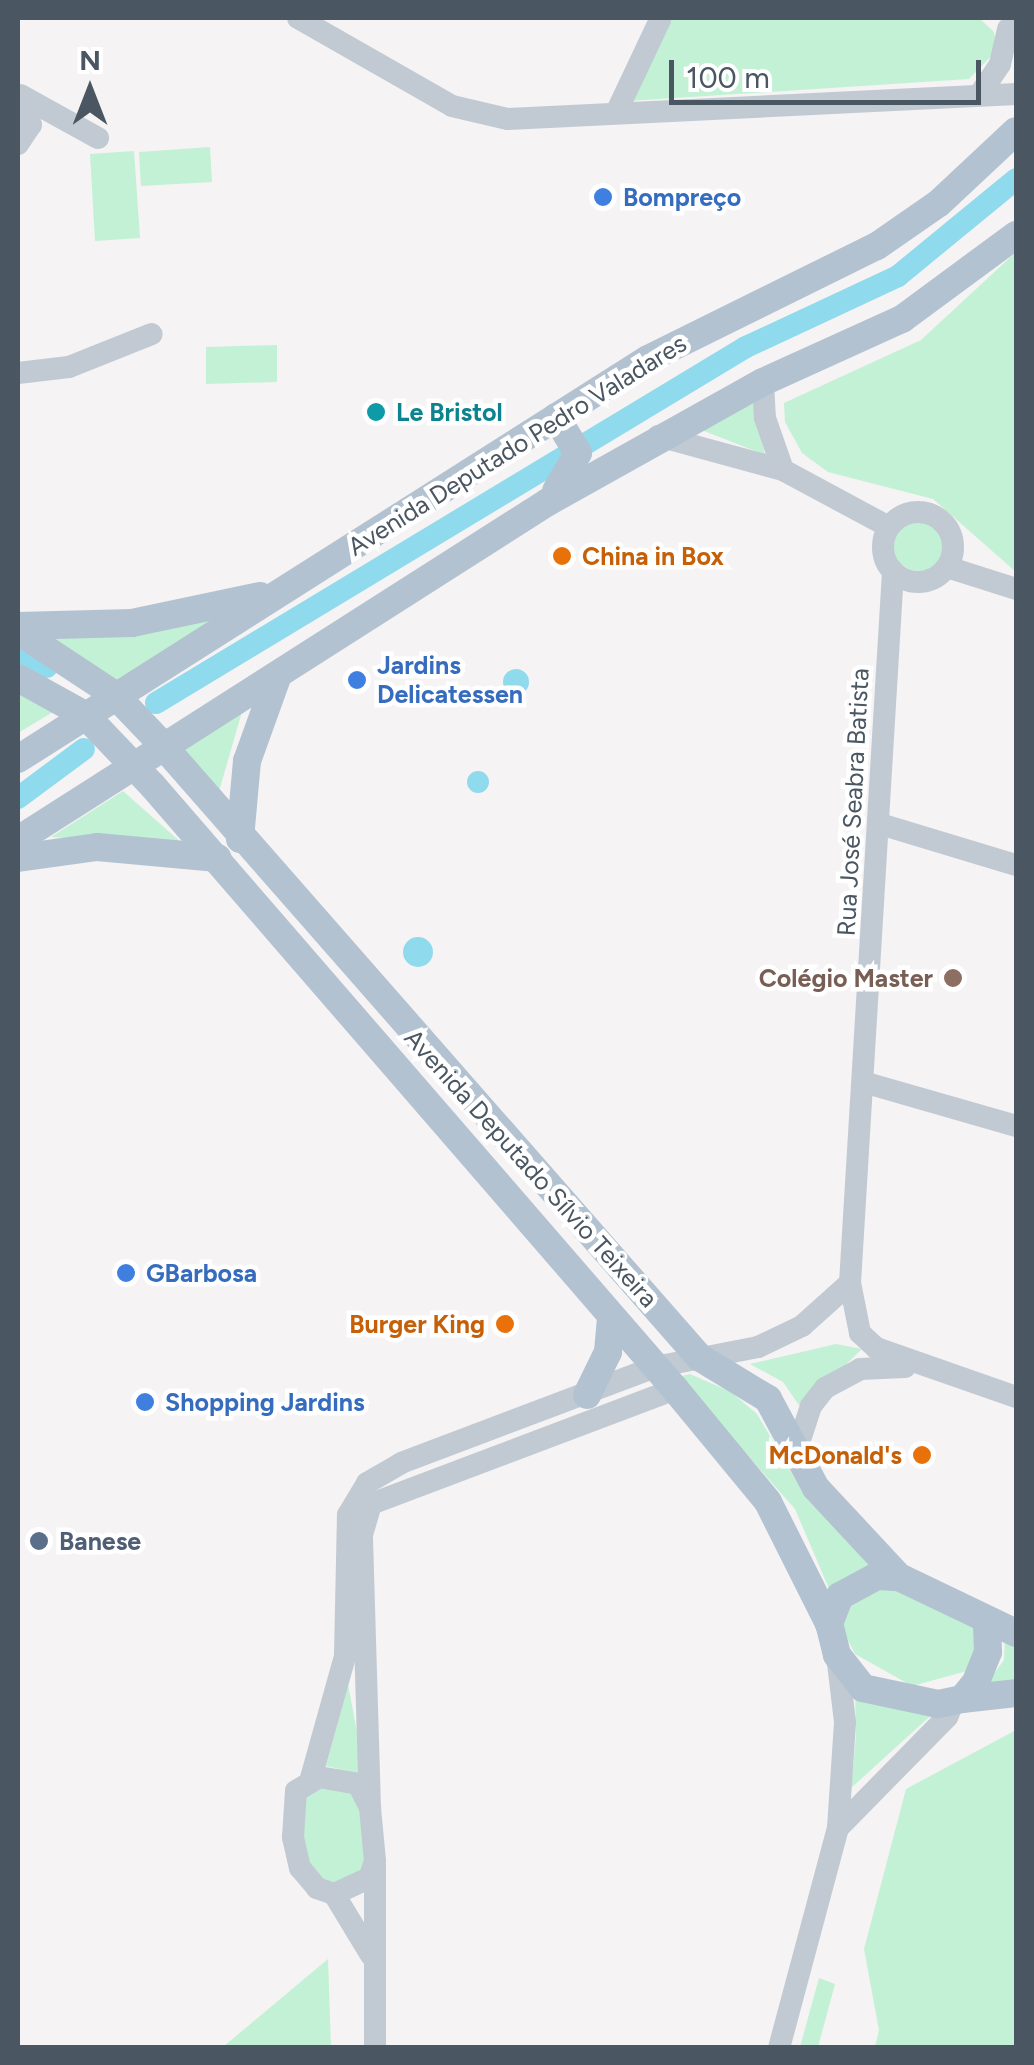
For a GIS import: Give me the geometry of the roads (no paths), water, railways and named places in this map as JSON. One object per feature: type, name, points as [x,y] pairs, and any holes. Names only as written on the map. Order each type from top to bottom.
[{"type":"main road","name":"Avenida Deputado Pedro Valadares","points":[[18,759],[281,592],[563,424],[648,360],[878,246],[939,203],[1016,131]]},
{"type":"main road","points":[[18,840],[548,502],[658,436],[762,382],[902,319],[1016,235]]},
{"type":"main road","points":[[548,502],[573,470],[578,453],[563,424]]},
{"type":"main road","points":[[18,628],[132,623],[281,592]]},
{"type":"main road","points":[[18,628],[115,695]]},
{"type":"main road","points":[[240,839],[247,761],[278,675]]},
{"type":"main road","points":[[18,678],[85,715]]},
{"type":"main road","name":"Avenida Deputado Sílvio Teixeira","points":[[115,695],[166,748],[240,839],[700,1357],[760,1390],[836,1515],[899,1577]]},
{"type":"main road","name":"Avenida Deputado Sílvio Teixeira","points":[[85,715],[218,858],[675,1389]]},
{"type":"main road","points":[[18,858],[97,847],[218,858]]},
{"type":"main road","points":[[587,1395],[608,1352],[611,1319]]},
{"type":"main road","points":[[675,1389],[768,1502],[829,1624],[836,1655],[863,1688],[884,1697],[958,1700],[1016,1693]]},
{"type":"main road","points":[[829,1624],[840,1596],[877,1576],[899,1577],[988,1624],[1016,1634]]},
{"type":"main road","points":[[958,1700],[983,1670],[988,1624]]},
{"type":"street","points":[[298,18],[476,114],[616,113],[982,91],[1016,94]]},
{"type":"street","points":[[616,113],[660,18]]},
{"type":"street","points":[[982,91],[1000,64],[1006,28]]},
{"type":"street","points":[[20,94],[24,134]]},
{"type":"street","points":[[20,94],[98,138]]},
{"type":"street","points":[[18,373],[69,367],[152,334]]},
{"type":"street","points":[[762,382],[765,418],[783,470]]},
{"type":"street","points":[[658,436],[783,470],[889,527]]},
{"type":"street","points":[[906,514],[938,518],[954,546],[947,567],[921,582],[894,572],[883,550],[889,527],[906,514]]},
{"type":"street","points":[[947,567],[1016,589]]},
{"type":"street","name":"Rua José Seabra Batista","points":[[894,572],[850,1283],[860,1333],[876,1348],[916,1368]]},
{"type":"street","points":[[880,824],[1016,865]]},
{"type":"street","points":[[864,1082],[1016,1126]]},
{"type":"street","points":[[376,1861],[360,1886],[334,1894],[317,1888],[296,1852],[294,1800],[310,1778],[345,1656],[346,1538],[353,1500],[366,1483],[401,1463],[654,1368],[758,1347],[802,1326],[850,1283]]},
{"type":"street","points":[[796,1452],[811,1406],[841,1376],[886,1366],[916,1368],[1016,1397]]},
{"type":"street","points":[[375,2048],[376,1861],[370,1808],[362,1535],[371,1504],[675,1389]]},
{"type":"street","points":[[779,2048],[838,1828],[845,1722],[836,1655]]},
{"type":"street","points":[[838,1828],[947,1717],[958,1700]]},
{"type":"street","points":[[310,1778],[352,1781],[370,1808]]},
{"type":"street","points":[[334,1894],[373,1958]]},
{"type":"water","points":[[516,669],[525,673],[529,682],[525,691],[516,695],[507,691],[503,682],[507,673]]},
{"type":"water","points":[[474,771],[482,771],[489,782],[482,793],[474,793],[467,786],[467,778]]},
{"type":"water","points":[[418,937],[432,946],[433,952],[424,966],[418,967],[404,958],[403,952],[412,938]]},
{"type":"waterway","points":[[156,703],[746,347],[898,276],[1016,179]]},
{"type":"waterway","points":[[18,651],[47,667]]},
{"type":"waterway","points":[[18,798],[84,749]]},
{"type":"place","name":"Bompreço","points":[[603,197]]},
{"type":"place","name":"Le Bristol","points":[[376,412]]},
{"type":"place","name":"China in Box","points":[[562,556]]},
{"type":"place","name":"Jardins Delicatessen","points":[[357,680]]},
{"type":"place","name":"Colégio Master","points":[[953,978]]},
{"type":"place","name":"GBarbosa","points":[[126,1273]]},
{"type":"place","name":"Burger King","points":[[505,1324]]},
{"type":"place","name":"Shopping Jardins","points":[[145,1402]]},
{"type":"place","name":"McDonald's","points":[[922,1455]]},
{"type":"place","name":"Banese","points":[[39,1541]]}]
